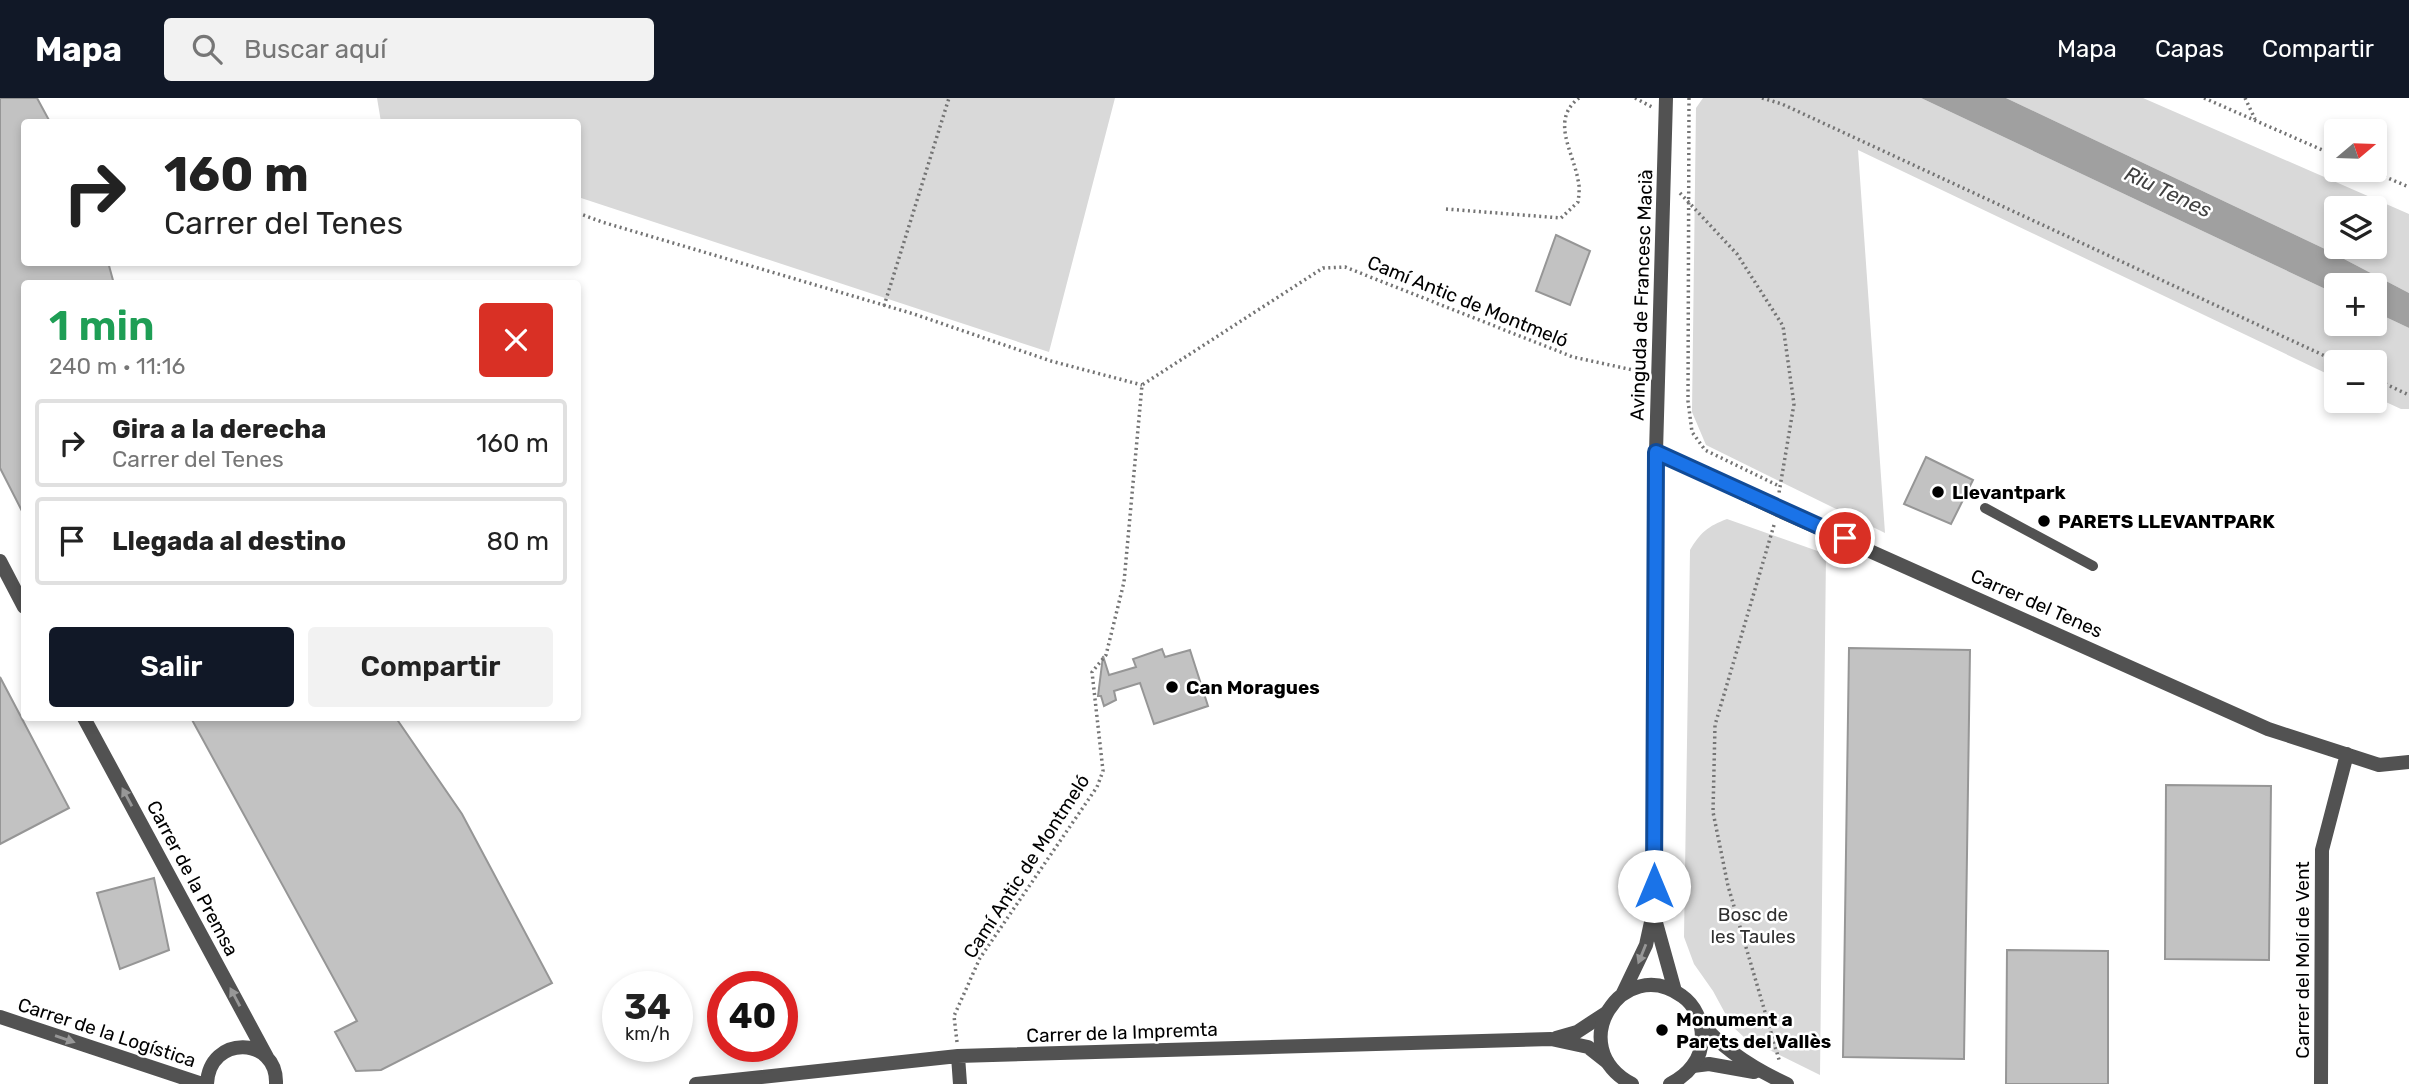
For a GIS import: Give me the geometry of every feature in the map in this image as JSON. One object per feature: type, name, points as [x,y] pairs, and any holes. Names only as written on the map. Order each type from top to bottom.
[{"type":"street","name":"Avinguda de Francesc Macià","points":[[1653,913],[1656,452],[1666,98]]},
{"type":"street","name":"Carrer del Tenes","points":[[1656,452],[1778,510],[2268,729],[2379,765],[2409,762]]},
{"type":"street","points":[[0,561],[21,601]]},
{"type":"street","name":"Carrer de la Premsa","points":[[86,721],[270,1063]]},
{"type":"street","name":"Carrer del Molí de Vent","points":[[2320,1084],[2322,850],[2347,754]]},
{"type":"street","points":[[1653,913],[1675,991]]},
{"type":"street","points":[[1551,1039],[1577,1032],[1606,1013],[1623,993],[1646,945],[1653,913]]},
{"type":"street","points":[[1623,993],[1648,985],[1675,991],[1687,999],[1701,1023],[1717,1042],[1766,1075]]},
{"type":"street","points":[[1606,1013],[1600,1039],[1607,1062]]},
{"type":"street","name":"Carrer de la Logística","points":[[0,1017],[205,1084]]},
{"type":"street","points":[[1675,1083],[1693,1066],[1701,1047],[1701,1023]]},
{"type":"street","name":"Carrer de la Impremta","points":[[696,1084],[781,1079],[958,1056],[1551,1039]]},
{"type":"street","points":[[1551,1039],[1588,1047],[1627,1082]]},
{"type":"street","points":[[205,1084],[211,1065],[227,1050],[248,1047],[270,1063],[284,1084]]},
{"type":"street","points":[[958,1056],[960,1084]]},
{"type":"street","points":[[270,1063],[276,1084]]},
{"type":"street","points":[[1693,1066],[1734,1066],[1785,1077]]},
{"type":"lane","points":[[1985,508],[2093,566]]},
{"type":"path","points":[[884,306],[950,98]]},
{"type":"path","points":[[1446,209],[1561,218],[1578,202],[1579,181],[1563,131],[1569,106],[1579,98]]},
{"type":"path","points":[[1689,98],[1688,401],[1692,432],[1705,450],[1779,486]]},
{"type":"path","points":[[1762,98],[1795,110],[2324,356]]},
{"type":"path","points":[[2204,98],[2324,151]]},
{"type":"path","points":[[2245,98],[2256,121]]},
{"type":"path","points":[[1664,176],[1737,254],[1783,326],[1794,404],[1779,486],[1778,510],[1715,725],[1713,812],[1728,886],[1785,1077]]},
{"type":"path","points":[[2387,177],[2409,187]]},
{"type":"path","points":[[581,214],[884,306],[1051,361],[1142,385]]},
{"type":"path","name":"Camí Antic de Montmeló","points":[[958,1056],[954,1016],[980,958],[1097,787],[1103,771],[1092,672],[1106,655],[1124,582],[1135,486],[1142,385],[1323,268],[1345,267],[1573,357],[1658,375]]},
{"type":"path","points":[[2387,385],[2409,395]]},
{"type":"green space","points":[[377,98],[1115,98],[1049,352],[581,198],[581,119],[380,119]]},
{"type":"green space","points":[[1703,98],[1921,98],[2324,288],[2324,336],[2387,336],[2387,318],[2409,328],[2409,409],[2401,409],[2387,403],[2387,350],[2324,350],[2324,372],[1858,150],[1885,533],[1706,445],[1692,412],[1696,108]]},
{"type":"green space","points":[[2006,98],[2143,98],[2324,177],[2324,182],[2336,182],[2368,196],[2324,196],[2324,249]]},
{"type":"green space","points":[[2387,204],[2409,214],[2409,293],[2387,281],[2387,273],[2371,273],[2344,259],[2387,259]]},
{"type":"green space","name":"Bosc de les Taules","points":[[1727,519],[1826,554],[1820,1075],[1745,1038],[1732,1026],[1694,964],[1684,937],[1690,550],[1705,531]]},
{"type":"water","name":"Riu Tenes","points":[[1921,98],[2006,98],[2324,249],[2324,259],[2344,259],[2371,273],[2324,273],[2324,288]]},
{"type":"water","points":[[2387,281],[2409,293],[2409,328],[2387,318]]},
{"type":"building","points":[[0,98],[37,98],[48,119],[21,119],[21,266],[109,266],[113,280],[21,280],[21,509],[0,468]]},
{"type":"building","points":[[1556,235],[1590,251],[1570,305],[1536,291]]},
{"type":"building","name":"Llevantpark","points":[[1926,457],[1973,480],[1951,524],[1904,504]]},
{"type":"building","points":[[1849,648],[1970,650],[1964,1059],[1843,1057]]},
{"type":"building","name":"Can Moragues","points":[[1162,649],[1165,657],[1190,650],[1208,706],[1154,724],[1140,683],[1114,691],[1116,700],[1104,706],[1101,696],[1098,696],[1103,656],[1109,675],[1136,667],[1133,659]]},
{"type":"building","points":[[0,677],[69,808],[0,844]]},
{"type":"building","points":[[193,721],[398,721],[462,814],[552,983],[381,1070],[356,1071],[335,1032],[357,1021]]},
{"type":"building","points":[[2166,785],[2271,786],[2269,960],[2165,959]]},
{"type":"building","points":[[154,878],[169,950],[120,969],[97,893]]},
{"type":"building","points":[[2007,950],[2108,951],[2108,1084],[2006,1084]]},
{"type":"place","name":"Llevantpark","points":[[1938,492]]},
{"type":"place","name":"PARETS LLEVANTPARK","points":[[2044,521]]},
{"type":"place","name":"Can Moragues","points":[[1172,687]]},
{"type":"place","name":"Monument a Parets del Vallès","points":[[1662,1030]]},
{"type":"route","points":[[1654,886],[1656,452],[1778,510],[1845,538]]}]
